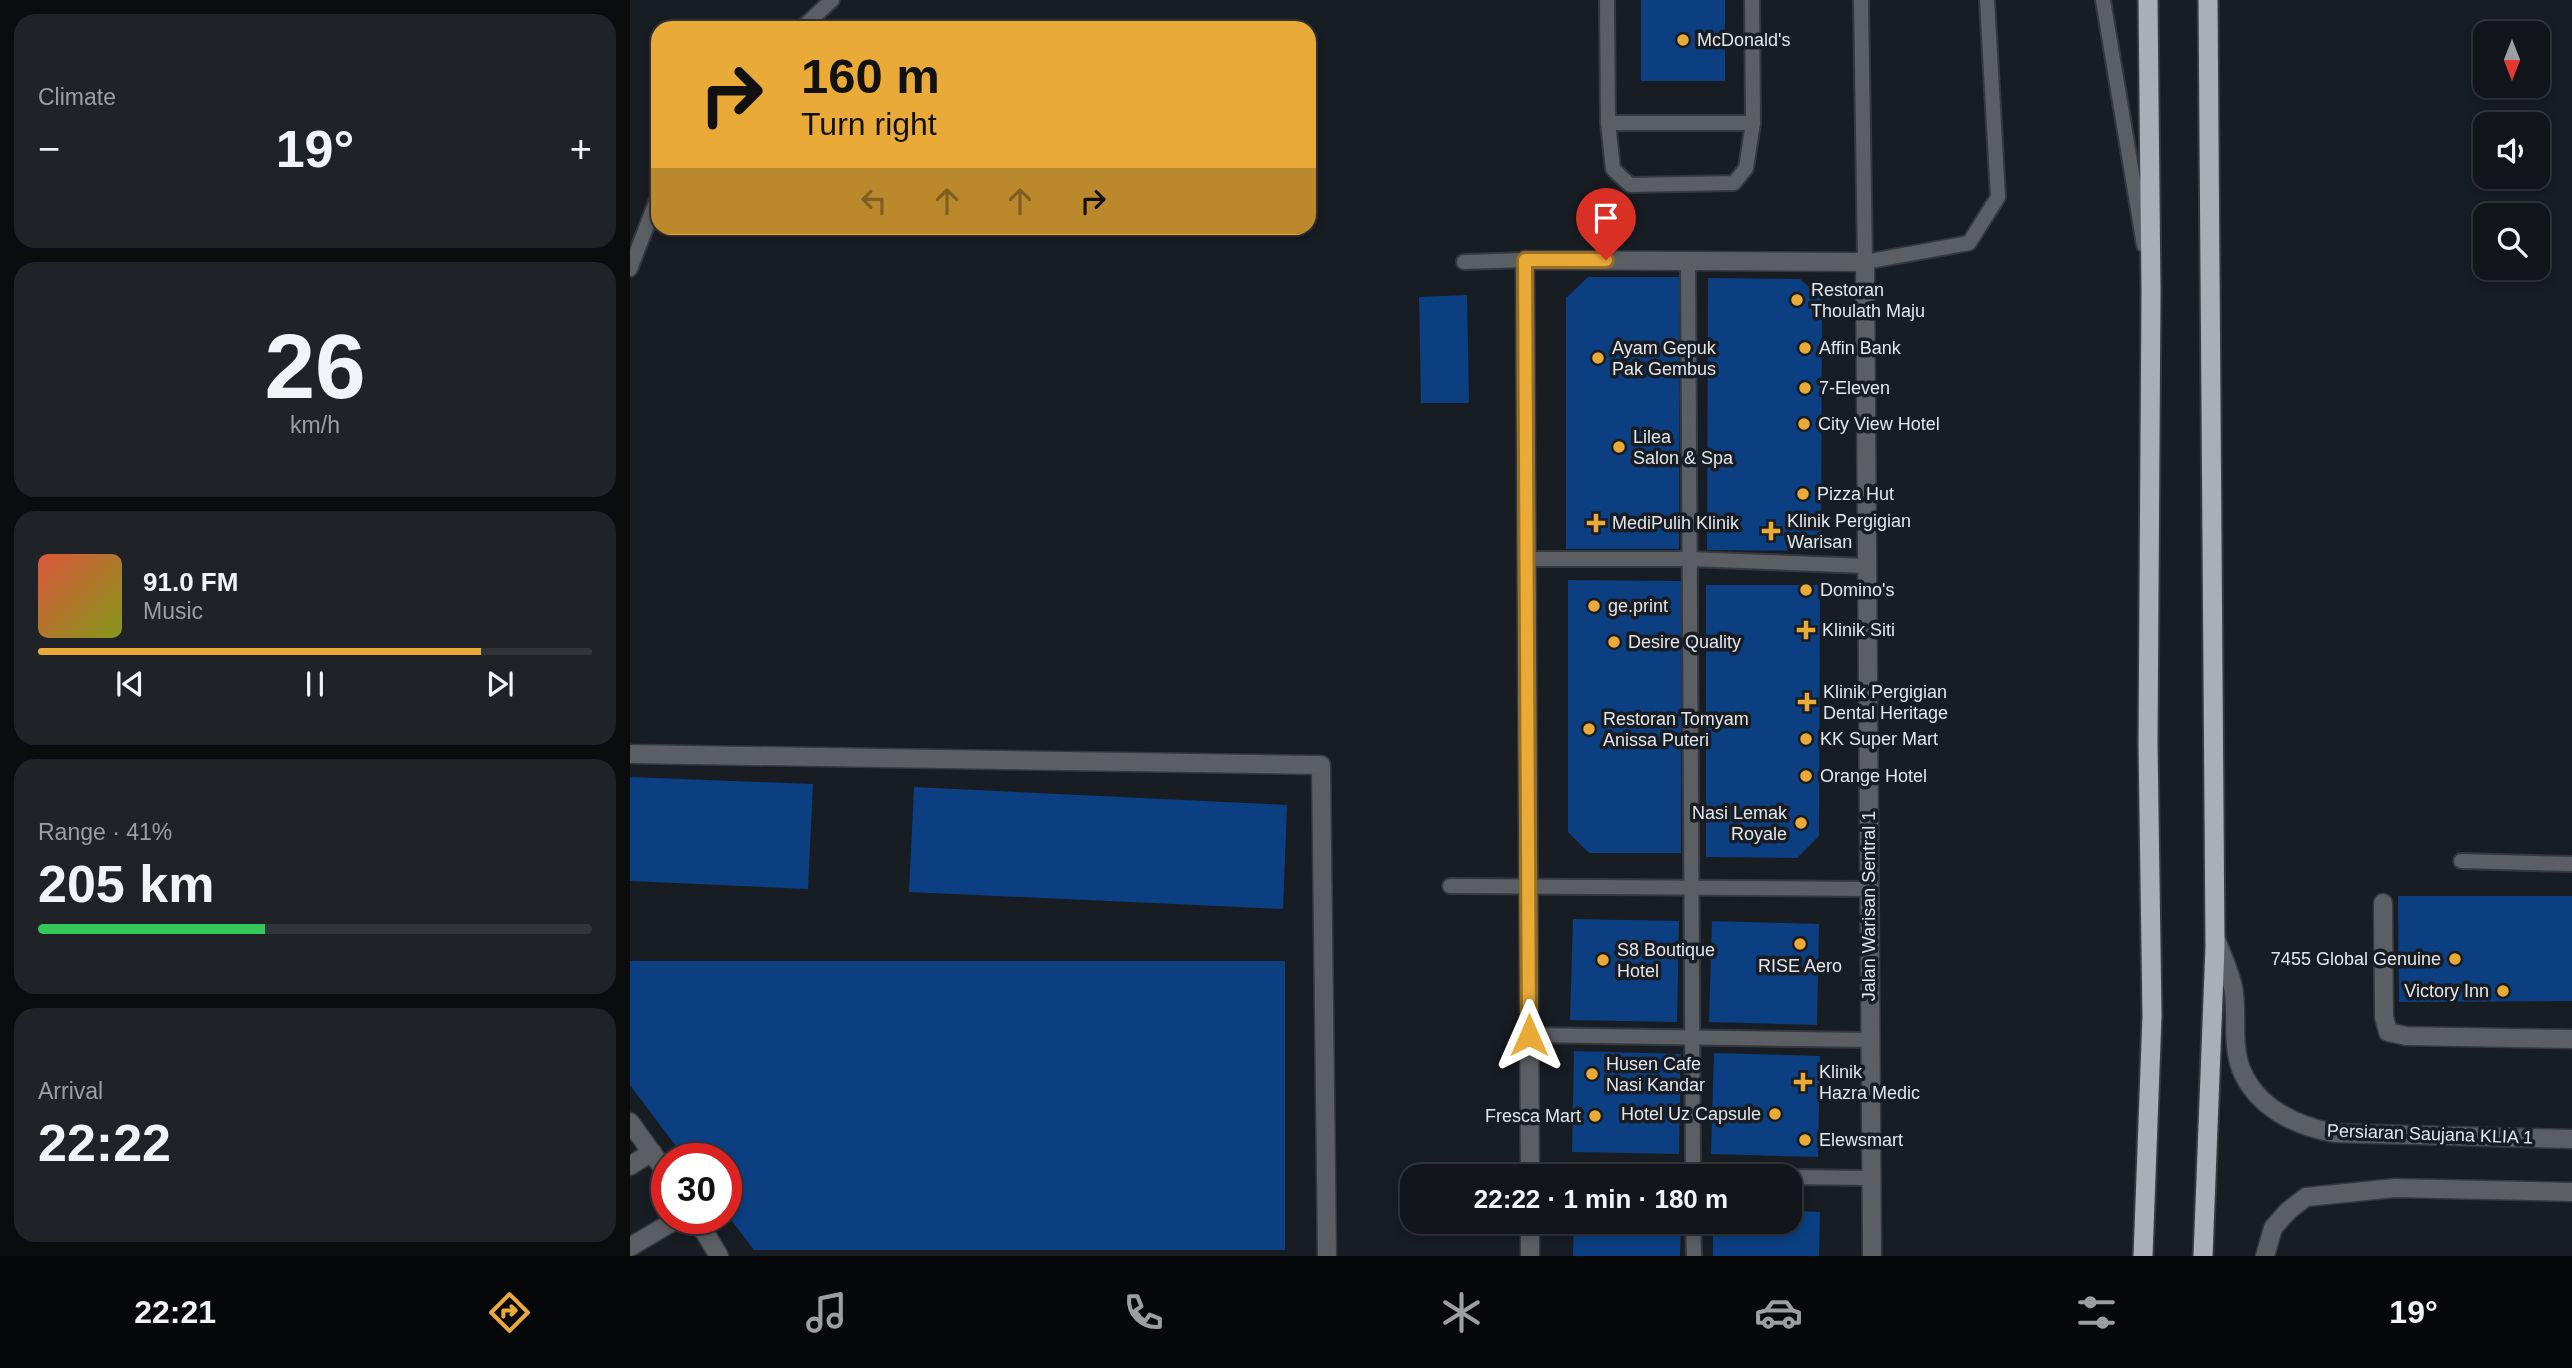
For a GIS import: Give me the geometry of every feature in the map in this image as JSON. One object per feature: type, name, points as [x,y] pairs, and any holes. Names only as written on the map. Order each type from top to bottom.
[{"type":"highway","points":[[2143,1256],[2152,1016],[2148,743],[2151,292],[2148,0]]},
{"type":"highway","points":[[2203,1256],[2215,934],[2208,0]]},
{"type":"street","points":[[1530,1164],[1525,260],[1865,262]]},
{"type":"street","name":"Jalan Warisan Sentral 1","points":[[1865,262],[1872,1256]]},
{"type":"street","points":[[630,754],[1321,765],[1327,1256]]},
{"type":"street","points":[[2383,903],[2384,1017],[2388,1032],[2406,1037],[2572,1039]]},
{"type":"street","name":"Persiaran Saujana KLIA 1","points":[[2215,934],[2234,991],[2241,1068],[2256,1094],[2279,1114],[2304,1127],[2334,1133],[2572,1139]]},
{"type":"street","points":[[630,1122],[651,1151]]},
{"type":"street","points":[[630,1166],[651,1153]]},
{"type":"street","points":[[2265,1256],[2273,1228],[2288,1211],[2306,1197],[2395,1188],[2572,1192]]},
{"type":"street","points":[[630,1247],[652,1234]]},
{"type":"street","points":[[706,1234],[719,1256]]},
{"type":"street","points":[[1530,1234],[1530,1256]]},
{"type":"lane","points":[[810,21],[832,0]]},
{"type":"lane","points":[[1608,0],[1608,123],[1613,169],[1630,185],[1734,183],[1746,168],[1753,122],[1752,0]]},
{"type":"lane","points":[[1861,0],[1865,262],[1969,243],[1998,197],[1987,0]]},
{"type":"lane","points":[[2103,0],[2151,292]]},
{"type":"lane","points":[[1608,123],[1753,122]]},
{"type":"lane","points":[[630,269],[651,215]]},
{"type":"lane","points":[[1464,262],[1525,260]]},
{"type":"lane","points":[[1688,260],[1693,1164]]},
{"type":"lane","points":[[1526,559],[1689,559],[1867,566]]},
{"type":"lane","points":[[2461,861],[2572,864]]},
{"type":"lane","points":[[1450,886],[1869,889]]},
{"type":"lane","points":[[1529,1035],[1870,1040]]},
{"type":"lane","points":[[1802,1177],[1871,1178]]},
{"type":"lane","points":[[1693,1234],[1694,1256]]},
{"type":"building","name":"McDonald's","points":[[1641,0],[1725,0],[1725,81],[1641,81]]},
{"type":"building","points":[[1588,277],[1680,277],[1679,549],[1566,549],[1566,298]]},
{"type":"building","points":[[1708,278],[1800,279],[1822,299],[1821,551],[1707,550]]},
{"type":"building","points":[[1467,295],[1469,403],[1421,403],[1419,297]]},
{"type":"building","points":[[1568,580],[1682,581],[1681,853],[1589,853],[1568,832]]},
{"type":"building","points":[[1706,585],[1820,585],[1819,836],[1797,858],[1706,857]]},
{"type":"building","points":[[630,777],[813,784],[808,889],[630,881]]},
{"type":"building","points":[[914,787],[1287,805],[1283,909],[909,892]]},
{"type":"building","points":[[2398,896],[2572,896],[2572,1001],[2399,1002]]},
{"type":"building","points":[[1573,919],[1679,921],[1677,1022],[1570,1020]]},
{"type":"building","points":[[1712,921],[1819,924],[1817,1025],[1709,1022]]},
{"type":"building","points":[[630,961],[1285,961],[1285,1250],[754,1250],[742,1234],[742,1143],[674,1143],[630,1085]]},
{"type":"building","points":[[1574,1051],[1681,1054],[1679,1154],[1572,1152]]},
{"type":"building","points":[[1714,1053],[1820,1056],[1818,1157],[1711,1154]]},
{"type":"building","points":[[1802,1211],[1820,1212],[1819,1256],[1713,1256],[1713,1234],[1802,1234]]},
{"type":"building","points":[[1574,1234],[1681,1234],[1680,1256],[1573,1256]]},
{"type":"place","name":"McDonald's","points":[[1683,40]]},
{"type":"place","name":"Restoran Thoulath Maju","points":[[1797,300]]},
{"type":"place","name":"Affin Bank","points":[[1805,348]]},
{"type":"place","name":"Ayam Gepuk Pak Gembus","points":[[1598,358]]},
{"type":"place","name":"7-Eleven","points":[[1805,388]]},
{"type":"place","name":"City View Hotel","points":[[1804,424]]},
{"type":"place","name":"Lilea Salon & Spa","points":[[1619,447]]},
{"type":"place","name":"Pizza Hut","points":[[1803,494]]},
{"type":"place","name":"MediPulih Klinik","points":[[1596,523]]},
{"type":"place","name":"Klinik Pergigian Warisan","points":[[1771,531]]},
{"type":"place","name":"Domino's","points":[[1806,590]]},
{"type":"place","name":"ge.print","points":[[1594,606]]},
{"type":"place","name":"Klinik Siti","points":[[1806,630]]},
{"type":"place","name":"Desire Quality","points":[[1614,642]]},
{"type":"place","name":"Klinik Pergigian Dental Heritage","points":[[1807,702]]},
{"type":"place","name":"Restoran Tomyam Anissa Puteri","points":[[1589,729]]},
{"type":"place","name":"KK Super Mart","points":[[1806,739]]},
{"type":"place","name":"Orange Hotel","points":[[1806,776]]},
{"type":"place","name":"Nasi Lemak Royale","points":[[1801,823]]},
{"type":"place","name":"RISE Aero","points":[[1800,944]]},
{"type":"place","name":"7455 Global Genuine","points":[[2455,959]]},
{"type":"place","name":"S8 Boutique Hotel","points":[[1603,960]]},
{"type":"place","name":"Victory Inn","points":[[2503,991]]},
{"type":"place","name":"Husen Cafe Nasi Kandar","points":[[1592,1074]]},
{"type":"place","name":"Klinik Hazra Medic","points":[[1803,1082]]},
{"type":"place","name":"Hotel Uz Capsule","points":[[1775,1114]]},
{"type":"place","name":"Fresca Mart","points":[[1595,1116]]},
{"type":"place","name":"Elewsmart","points":[[1805,1140]]},
{"type":"route","points":[[1529,1035],[1525,303],[1525,277],[1525,260],[1606,260]]}]
